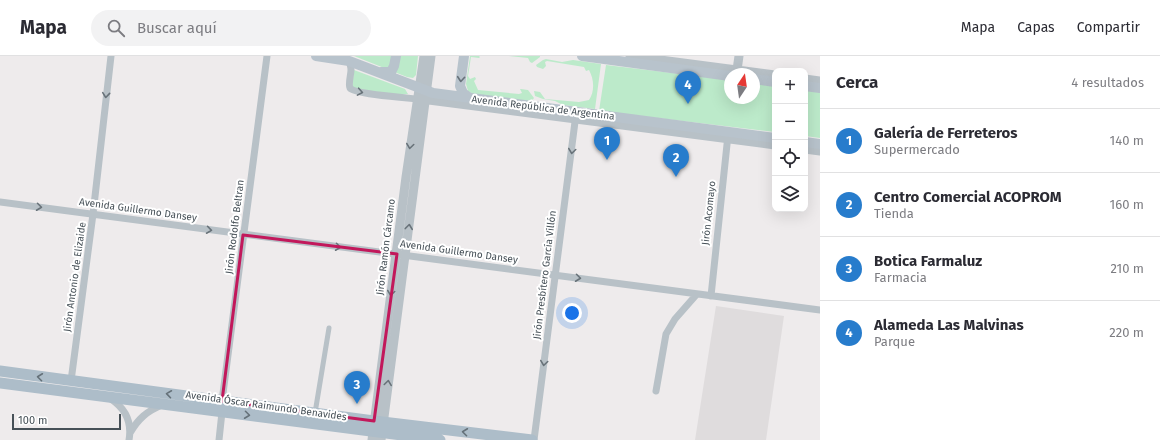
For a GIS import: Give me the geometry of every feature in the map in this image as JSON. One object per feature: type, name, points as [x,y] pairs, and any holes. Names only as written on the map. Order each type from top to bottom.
[{"type":"main road","name":"Avenida República de Argentina","points":[[316,56],[349,61],[379,72],[422,95],[470,98],[576,116],[728,136],[772,138]]},
{"type":"main road","points":[[379,72],[390,72],[394,66],[396,56]]},
{"type":"main road","points":[[464,56],[460,86],[463,93],[470,98]]},
{"type":"main road","points":[[582,56],[724,72]]},
{"type":"main road","points":[[760,80],[772,82]]},
{"type":"main road","points":[[808,86],[820,88]]},
{"type":"main road","points":[[808,142],[820,144]]},
{"type":"main road","name":"Avenida Óscar Raimundo Benavides","points":[[0,371],[316,413],[378,431],[533,440]]},
{"type":"main road","name":"Avenida Óscar Raimundo Benavides","points":[[0,384],[440,440]]},
{"type":"street","name":"Jirón Antonio de Elizaide","points":[[71,381],[93,214],[110,56]]},
{"type":"street","name":"Jirón Rodolfo Beltran","points":[[222,401],[267,56]]},
{"type":"street","name":"Jirón Ramón Cárcamo","points":[[378,431],[422,95],[424,56]]},
{"type":"street","name":"Jirón Ramón Cárcamo","points":[[422,95],[431,56]]},
{"type":"street","points":[[630,56],[724,71]]},
{"type":"street","points":[[735,68],[739,56]]},
{"type":"street","points":[[349,61],[352,69],[350,86],[351,90],[354,92],[375,95],[422,95]]},
{"type":"street","points":[[760,74],[772,75]]},
{"type":"street","points":[[808,79],[820,81]]},
{"type":"street","name":"Avenida República de Argentina","points":[[422,95],[576,116]]},
{"type":"street","name":"Jirón Presbítero García Villón","points":[[533,440],[576,116]]},
{"type":"street","name":"Avenida República de Argentina","points":[[728,136],[772,144]]},
{"type":"street","name":"Jirón Acomayo","points":[[711,296],[728,136]]},
{"type":"street","points":[[808,149],[820,151]]},
{"type":"street","name":"Avenida Guillermo Dansey","points":[[0,202],[820,310]]},
{"type":"street","points":[[656,391],[666,334],[675,319],[697,294]]},
{"type":"street","points":[[316,413],[329,328]]},
{"type":"street","points":[[109,398],[118,403],[126,414],[129,424],[129,437]]},
{"type":"street","points":[[129,437],[140,419],[147,413],[163,405]]},
{"type":"street","points":[[219,440],[222,412]]},
{"type":"highlighted area","points":[[243,235],[397,254],[374,421],[222,401]]},
{"type":"shaded area","points":[[716,306],[784,316],[766,440],[695,440]]},
{"type":"green space","points":[[354,56],[418,56],[416,75],[413,78],[407,77]]},
{"type":"green space","points":[[470,56],[480,57],[471,57],[468,76],[470,79],[475,77],[476,79],[474,81],[478,90],[519,94],[522,93],[520,89],[528,90],[534,98],[531,102],[473,94],[468,91],[466,84]]},
{"type":"green space","points":[[509,56],[540,57],[532,63],[528,58]]},
{"type":"green space","points":[[546,59],[562,62],[573,60],[601,64],[595,109],[563,105],[555,101],[543,99],[535,96],[534,91],[540,92],[545,99],[579,102],[589,100],[592,93],[593,81],[589,70],[586,71],[584,67],[547,61],[545,62],[546,66],[543,69],[537,67],[536,65]]},
{"type":"green space","points":[[606,65],[724,79],[724,104],[760,104],[760,85],[772,86],[772,132],[599,111]]},
{"type":"green space","points":[[354,70],[405,89],[408,94],[395,95],[352,88]]},
{"type":"green space","points":[[808,90],[820,92],[820,138],[808,136]]},
{"type":"place","name":"Alameda Las Malvinas","points":[[688,104]]},
{"type":"place","name":"Galería de Ferreteros","points":[[607,160]]},
{"type":"place","name":"Centro Comercial ACOPROM","points":[[676,177]]},
{"type":"place","name":"Botica Farmaluz","points":[[357,404]]}]
